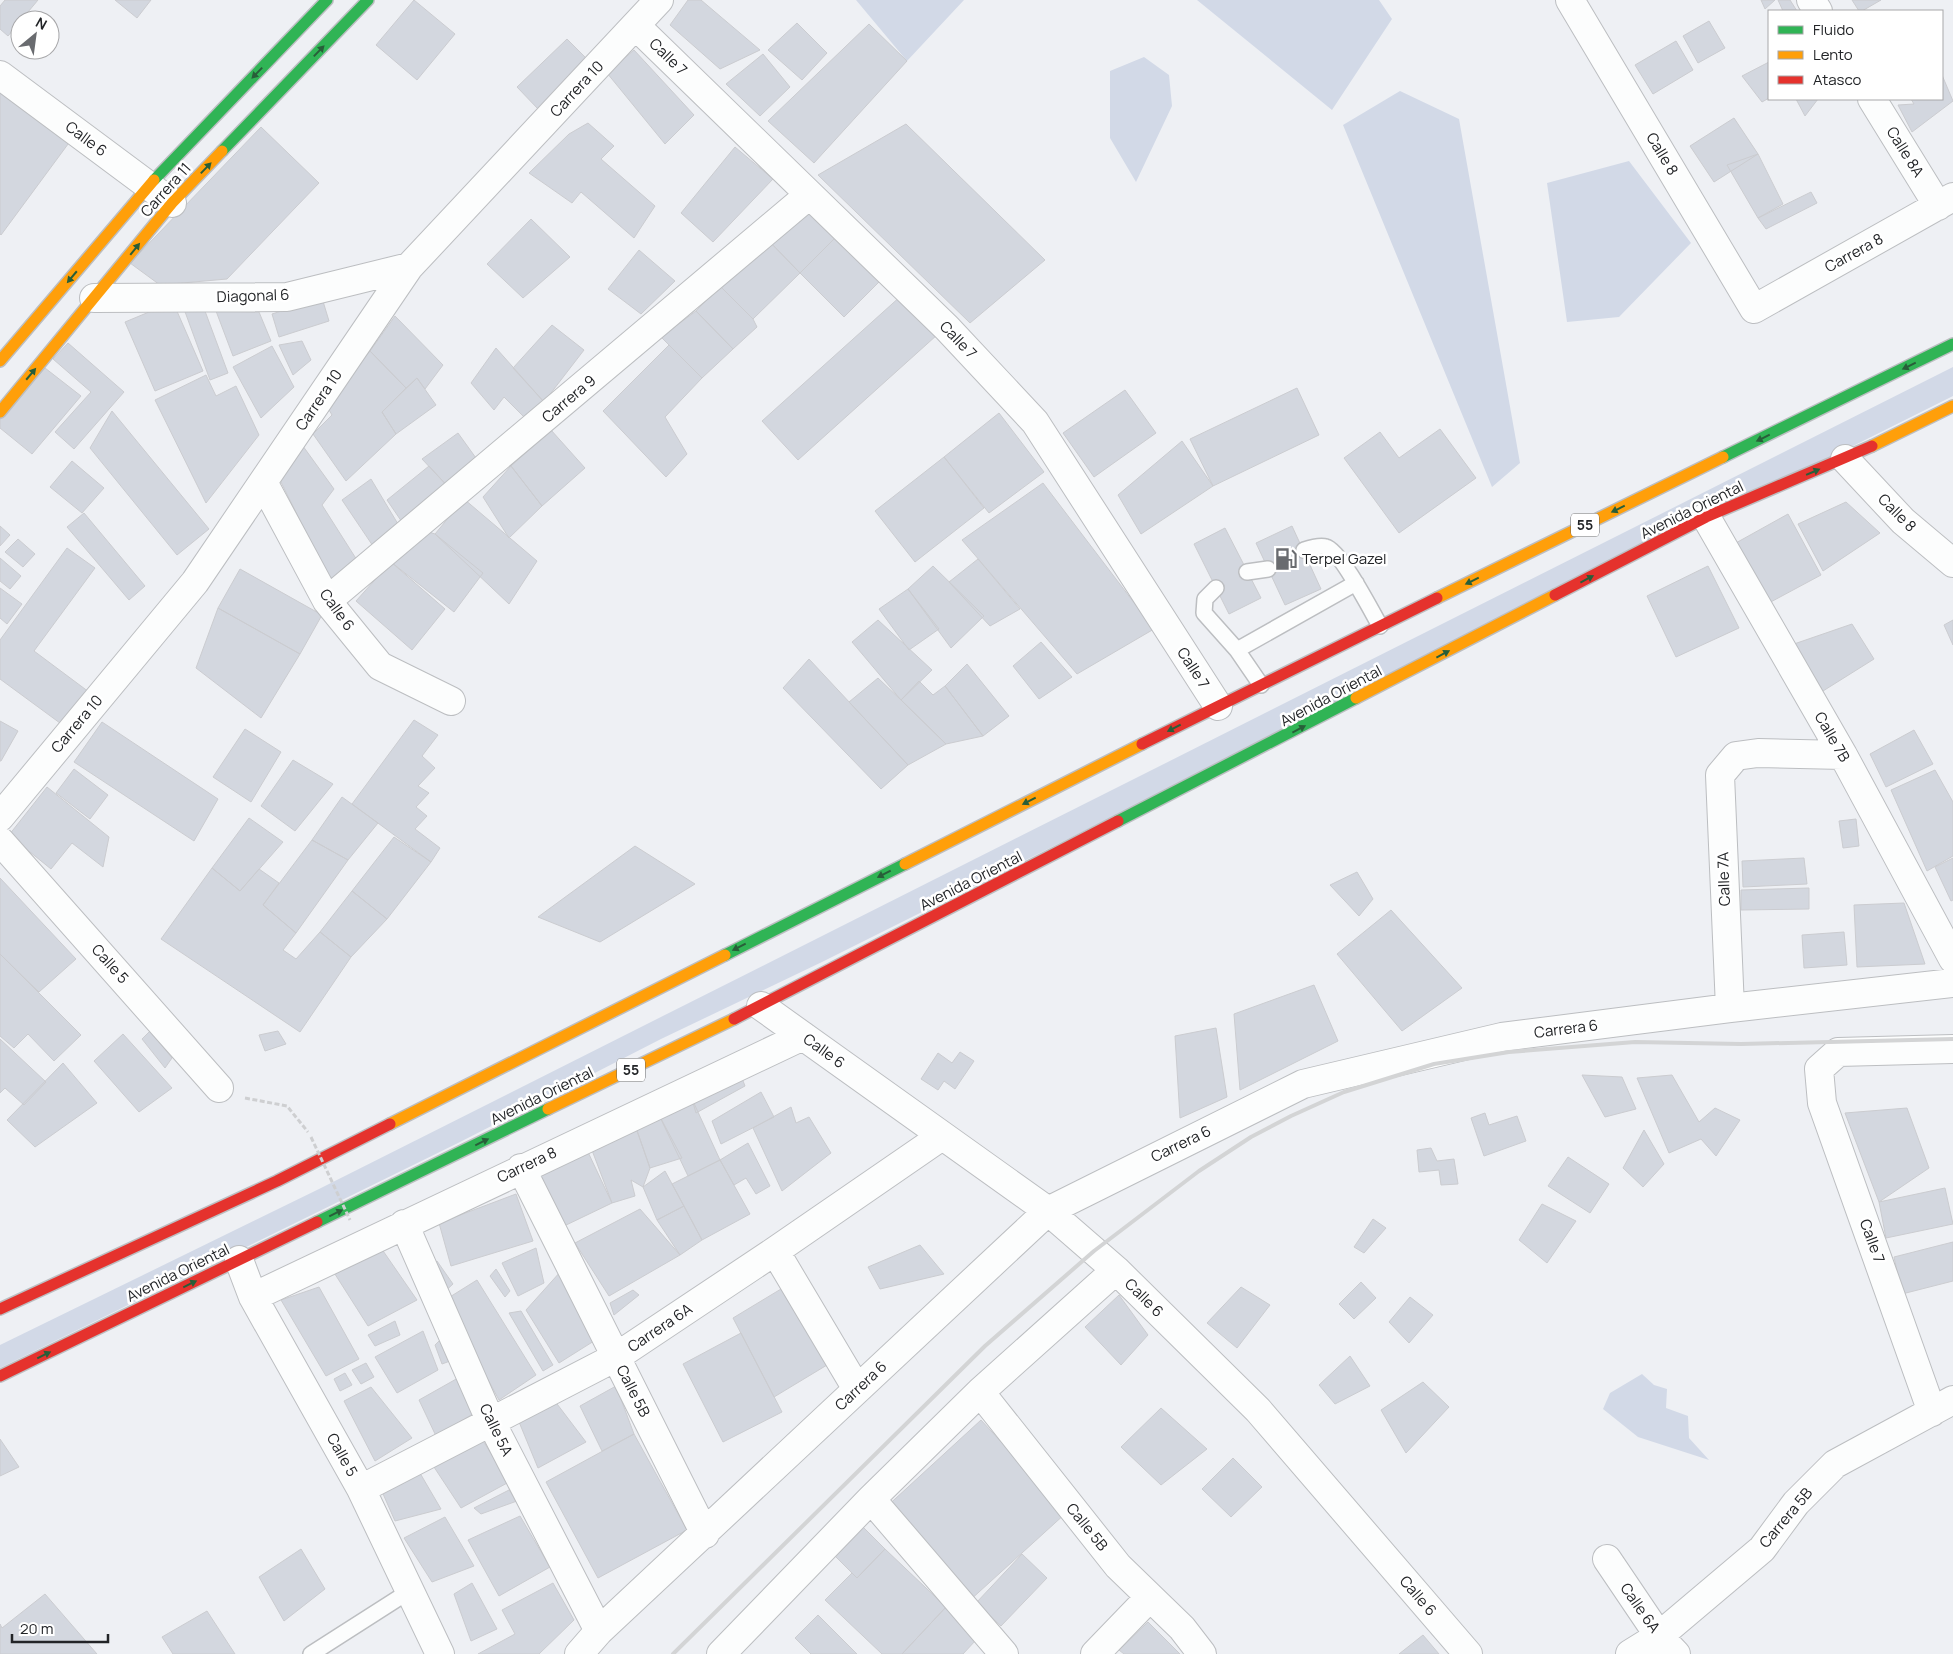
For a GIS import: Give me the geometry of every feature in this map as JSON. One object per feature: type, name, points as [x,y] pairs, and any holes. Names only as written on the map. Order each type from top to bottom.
[{"type":"main road","name":"Carrera 11","points":[[0,362],[149,186],[327,0]]},
{"type":"main road","name":"Carrera 11","points":[[0,412],[172,203],[368,0]]},
{"type":"main road","name":"55","points":[[0,1309],[277,1181],[1218,706],[1953,344]]},
{"type":"main road","name":"Avenida Oriental","points":[[0,1376],[761,1006],[1706,517],[1845,459],[1953,406]]},
{"type":"street","name":"Carrera 10","points":[[0,817],[195,582],[409,267],[659,0]]},
{"type":"street","name":"Calle 8","points":[[1570,0],[1754,308]]},
{"type":"street","name":"Calle 7","points":[[636,26],[947,328],[1035,422],[1218,706]]},
{"type":"street","name":"Calle 6","points":[[0,75],[172,203]]},
{"type":"street","name":"Calle 8A","points":[[1873,100],[1945,202]]},
{"type":"street","name":"Carrera 9","points":[[327,601],[809,195]]},
{"type":"street","name":"Carrera 8","points":[[1754,308],[1945,202]]},
{"type":"street","name":"Diagonal 6","points":[[94,298],[287,297],[409,267]]},
{"type":"street","name":"Calle 8","points":[[1845,459],[1903,521],[1953,563]]},
{"type":"street","name":"Calle 6","points":[[263,482],[327,601],[380,666],[451,701]]},
{"type":"street","name":"Calle 7B","points":[[1706,517],[1843,755],[1953,959]]},
{"type":"street","name":"Calle 7A","points":[[1730,1008],[1720,775],[1736,756],[1758,753],[1843,755]]},
{"type":"street","name":"Calle 5","points":[[0,841],[219,1088]]},
{"type":"street","name":"Carrera 6","points":[[579,1654],[599,1631],[705,1534],[1048,1211],[1303,1084],[1502,1037],[1730,1008],[1953,983]]},
{"type":"street","name":"Calle 6","points":[[761,1006],[1048,1211],[1116,1270],[1258,1410],[1468,1654]]},
{"type":"street","name":"Carrera 8","points":[[253,1297],[802,1036]]},
{"type":"street","name":"Calle 7","points":[[1943,1406],[1822,1103],[1819,1069],[1838,1052],[1953,1049]]},
{"type":"street","name":"Carrera 6A","points":[[360,1489],[490,1420],[616,1357],[942,1136]]},
{"type":"street","name":"Calle 5B","points":[[521,1168],[705,1534]]},
{"type":"street","name":"Calle 5A","points":[[404,1224],[490,1420],[599,1631]]},
{"type":"street","points":[[775,1251],[858,1390]]},
{"type":"street","name":"Calle 5","points":[[239,1260],[253,1297],[360,1489],[408,1592],[440,1654]]},
{"type":"street","points":[[720,1654],[871,1499],[980,1392],[1116,1270]]},
{"type":"street","name":"Calle 5B","points":[[980,1392],[1118,1566],[1182,1628],[1202,1654]]},
{"type":"street","name":"Carrera 5B","points":[[1630,1654],[1667,1645],[1762,1548],[1796,1503],[1835,1464],[1943,1406]]},
{"type":"street","points":[[871,1499],[1004,1654]]},
{"type":"street","name":"Calle 6A","points":[[1607,1559],[1667,1645]]},
{"type":"street","points":[[1096,1654],[1150,1597]]},
{"type":"lane","points":[[1304,550],[1325,546],[1332,549],[1356,583],[1380,626]]},
{"type":"lane","points":[[1247,572],[1268,569]]},
{"type":"lane","points":[[1237,650],[1356,583]]},
{"type":"lane","points":[[1216,588],[1205,599],[1204,613],[1237,650],[1261,685]]},
{"type":"lane","points":[[311,1654],[408,1592]]},
{"type":"path","points":[[219,1088],[236,1096],[287,1106],[311,1137],[350,1220]]},
{"type":"shaded area","points":[[856,0],[964,0],[907,61]]},
{"type":"shaded area","points":[[1197,0],[1379,0],[1392,19],[1332,110]]},
{"type":"shaded area","points":[[1144,57],[1169,75],[1172,106],[1136,182],[1110,138],[1110,71]]},
{"type":"shaded area","points":[[1400,91],[1459,119],[1520,463],[1492,487],[1343,125]]},
{"type":"shaded area","points":[[1629,161],[1691,243],[1619,317],[1567,322],[1547,183]]},
{"type":"shaded area","points":[[1953,367],[1953,396],[822,962],[661,1039],[460,1142],[0,1368],[0,1345],[319,1189]]},
{"type":"shaded area","points":[[1642,1374],[1654,1385],[1667,1389],[1666,1408],[1688,1416],[1689,1438],[1709,1460],[1638,1437],[1603,1409],[1610,1393]]},
{"type":"building","points":[[5,0],[38,0],[30,10],[10,10],[10,34],[8,36],[0,29],[0,6]]},
{"type":"building","points":[[115,0],[151,0],[137,18]]},
{"type":"building","points":[[414,0],[455,34],[417,80],[376,45]]},
{"type":"building","points":[[688,0],[701,0],[760,50],[720,69],[670,25]]},
{"type":"building","points":[[1761,0],[1775,0],[1765,9]]},
{"type":"building","points":[[1778,0],[1790,0],[1796,10],[1783,10]]},
{"type":"building","points":[[1852,0],[1881,0],[1864,10],[1858,10]]},
{"type":"building","points":[[1709,21],[1725,48],[1698,63],[1683,36]]},
{"type":"building","points":[[797,23],[827,53],[802,80],[768,50]]},
{"type":"building","points":[[869,24],[907,61],[814,163],[768,121]]},
{"type":"building","points":[[567,39],[588,60],[538,109],[517,87]]},
{"type":"building","points":[[1676,41],[1693,70],[1653,94],[1635,65]]},
{"type":"building","points":[[634,50],[694,115],[665,144],[607,73]]},
{"type":"building","points":[[763,54],[790,87],[760,116],[726,84]]},
{"type":"building","points":[[1768,63],[1768,99],[1762,102],[1742,76]]},
{"type":"building","points":[[1943,77],[1953,101],[1912,132],[1898,105],[1914,104],[1912,100],[1943,100]]},
{"type":"building","points":[[0,81],[74,136],[1,235],[0,234]]},
{"type":"building","points":[[1797,100],[1817,100],[1805,116]]},
{"type":"building","points":[[1734,118],[1758,154],[1714,182],[1690,146]]},
{"type":"building","points":[[588,123],[614,146],[601,159],[655,206],[634,238],[581,192],[572,203],[529,173],[569,134]]},
{"type":"building","points":[[906,124],[1045,260],[970,323],[818,175]]},
{"type":"building","points":[[261,127],[319,183],[227,279],[160,285],[130,263]]},
{"type":"building","points":[[735,147],[773,179],[713,242],[681,213]]},
{"type":"building","points":[[1758,154],[1783,204],[1758,218],[1727,165]]},
{"type":"building","points":[[1811,192],[1817,203],[1766,229],[1758,218]]},
{"type":"building","points":[[803,204],[835,238],[800,273],[767,239]]},
{"type":"building","points":[[531,219],[570,257],[523,298],[487,264]]},
{"type":"building","points":[[835,238],[879,282],[844,317],[800,273]]},
{"type":"building","points":[[767,239],[800,273],[753,319],[720,286]]},
{"type":"building","points":[[639,250],[675,281],[641,314],[608,289]]},
{"type":"building","points":[[720,286],[753,319],[757,327],[733,349],[696,311]]},
{"type":"building","points":[[902,295],[937,335],[798,460],[762,421]]},
{"type":"building","points":[[322,298],[329,321],[279,337],[272,314]]},
{"type":"building","points":[[173,302],[203,371],[155,391],[125,322]]},
{"type":"building","points":[[202,303],[228,373],[210,380],[184,309]]},
{"type":"building","points":[[216,311],[259,312],[271,341],[233,356]]},
{"type":"building","points":[[696,311],[733,349],[702,378],[661,337]]},
{"type":"building","points":[[395,316],[443,365],[425,389],[417,378],[406,388],[370,351]]},
{"type":"building","points":[[552,325],[584,350],[544,402],[513,368]]},
{"type":"building","points":[[302,341],[311,360],[293,375],[279,345]]},
{"type":"building","points":[[68,343],[124,392],[74,449],[55,432],[91,392],[53,359]]},
{"type":"building","points":[[669,345],[702,378],[665,417],[687,454],[666,477],[603,411]]},
{"type":"building","points":[[272,346],[294,387],[261,418],[233,367]]},
{"type":"building","points":[[496,348],[544,402],[526,419],[504,397],[494,410],[471,383]]},
{"type":"building","points":[[370,351],[406,388],[382,412],[396,434],[346,481],[313,434],[332,415],[325,403]]},
{"type":"building","points":[[45,368],[81,396],[32,454],[0,428],[0,420]]},
{"type":"building","points":[[206,375],[216,396],[236,386],[259,435],[206,503],[155,400]]},
{"type":"building","points":[[417,378],[436,405],[396,434],[382,412]]},
{"type":"building","points":[[1297,388],[1319,435],[1213,486],[1190,439]]},
{"type":"building","points":[[1125,390],[1156,433],[1094,477],[1063,433]]},
{"type":"building","points":[[112,411],[209,529],[177,555],[90,448]]},
{"type":"building","points":[[999,413],[1044,472],[989,513],[944,457]]},
{"type":"building","points":[[1440,429],[1476,478],[1399,533],[1344,458],[1380,432],[1399,458]]},
{"type":"building","points":[[551,430],[585,468],[542,506],[511,466]]},
{"type":"building","points":[[458,433],[481,465],[452,491],[422,459]]},
{"type":"building","points":[[1182,441],[1213,486],[1141,534],[1118,495]]},
{"type":"building","points":[[300,442],[334,489],[322,505],[362,568],[331,583],[278,476]]},
{"type":"building","points":[[944,457],[984,508],[915,562],[875,511]]},
{"type":"building","points":[[72,461],[104,488],[82,513],[50,487]]},
{"type":"building","points":[[429,466],[452,491],[404,525],[387,500]]},
{"type":"building","points":[[511,466],[542,506],[509,538],[483,497]]},
{"type":"building","points":[[371,479],[404,534],[379,555],[342,500]]},
{"type":"building","points":[[1043,483],[1154,629],[1077,674],[962,540]]},
{"type":"building","points":[[464,499],[537,561],[509,604],[435,534]]},
{"type":"building","points":[[1846,502],[1880,533],[1823,571],[1798,524]]},
{"type":"building","points":[[84,513],[145,586],[129,600],[67,527]]},
{"type":"building","points":[[1788,514],[1821,575],[1767,604],[1734,544]]},
{"type":"building","points":[[0,526],[10,535],[0,546]]},
{"type":"building","name":"Terpel Gazel","points":[[1292,526],[1321,589],[1285,605],[1256,543]]},
{"type":"building","points":[[1225,528],[1261,598],[1229,614],[1194,544]]},
{"type":"building","points":[[426,531],[435,534],[483,573],[454,612],[391,562]]},
{"type":"building","points":[[18,539],[35,554],[23,567],[5,552]]},
{"type":"building","points":[[67,548],[95,568],[34,651],[89,692],[64,726],[0,679],[0,640]]},
{"type":"building","points":[[0,558],[21,576],[10,589],[0,581]]},
{"type":"building","points":[[978,559],[1020,609],[990,626],[949,582]]},
{"type":"building","points":[[391,562],[445,609],[412,650],[356,601]]},
{"type":"building","points":[[933,566],[984,616],[951,648],[908,589]]},
{"type":"building","points":[[1708,566],[1739,628],[1676,657],[1647,596]]},
{"type":"building","points":[[240,569],[322,615],[300,654],[218,608]]},
{"type":"building","points":[[0,588],[22,604],[7,624],[0,618]]},
{"type":"building","points":[[908,589],[939,629],[909,650],[879,609]]},
{"type":"building","points":[[218,608],[300,654],[261,718],[196,668]]},
{"type":"building","points":[[878,620],[932,670],[901,700],[852,642]]},
{"type":"building","points":[[1953,620],[1953,645],[1944,625]]},
{"type":"building","points":[[1852,624],[1874,659],[1823,691],[1794,644]]},
{"type":"building","points":[[1041,642],[1072,677],[1039,699],[1013,666]]},
{"type":"building","points":[[809,659],[908,765],[881,789],[783,688]]},
{"type":"building","points":[[967,664],[1009,716],[983,736],[945,686]]},
{"type":"building","points":[[878,678],[946,744],[908,765],[849,702]]},
{"type":"building","points":[[919,681],[933,695],[945,686],[983,736],[946,744],[901,700]]},
{"type":"building","points":[[414,720],[438,735],[422,756],[435,768],[418,786],[429,793],[416,807],[427,816],[415,829],[440,848],[431,862],[352,804]]},
{"type":"building","points":[[0,721],[18,731],[1,761],[0,761]]},
{"type":"building","points":[[102,722],[218,799],[194,841],[74,762]]},
{"type":"building","points":[[245,729],[281,752],[251,802],[213,777]]},
{"type":"building","points":[[1914,730],[1933,764],[1886,787],[1870,754]]},
{"type":"building","points":[[293,760],[333,784],[295,831],[261,806]]},
{"type":"building","points":[[74,769],[108,795],[90,819],[56,793]]},
{"type":"building","points":[[1935,770],[1953,802],[1953,856],[1927,871],[1891,790]]},
{"type":"building","points":[[47,787],[109,837],[103,867],[72,843],[51,869],[9,835]]},
{"type":"building","points":[[342,797],[378,823],[348,860],[312,840]]},
{"type":"building","points":[[249,818],[283,842],[240,891],[212,868]]},
{"type":"building","points":[[1856,819],[1859,846],[1843,848],[1839,821]]},
{"type":"building","points":[[394,837],[431,862],[387,919],[352,891]]},
{"type":"building","points":[[312,840],[348,860],[296,933],[263,905]]},
{"type":"building","points":[[635,846],[695,884],[600,942],[538,917]]},
{"type":"building","points":[[1804,858],[1807,884],[1743,887],[1742,861]]},
{"type":"building","points":[[1953,858],[1953,900],[1951,901],[1935,867]]},
{"type":"building","points":[[212,868],[240,891],[259,869],[279,883],[263,905],[296,933],[283,950],[296,959],[320,932],[351,957],[300,1032],[161,939]]},
{"type":"building","points":[[1357,872],[1373,899],[1359,916],[1330,885]]},
{"type":"building","points":[[0,878],[76,959],[39,992],[0,954]]},
{"type":"building","points":[[1809,888],[1809,909],[1741,910],[1741,890]]},
{"type":"building","points":[[352,891],[387,919],[351,957],[320,932]]},
{"type":"building","points":[[1904,903],[1925,964],[1857,967],[1854,905]]},
{"type":"building","points":[[1391,910],[1462,988],[1402,1031],[1337,954]]},
{"type":"building","points":[[1844,932],[1847,965],[1804,968],[1802,935]]},
{"type":"building","points":[[0,954],[81,1035],[54,1061],[28,1034],[14,1048],[0,1036]]},
{"type":"building","points":[[1314,985],[1338,1041],[1240,1090],[1234,1014]]},
{"type":"building","points":[[1216,1028],[1227,1097],[1180,1118],[1175,1036]]},
{"type":"building","points":[[150,1031],[172,1058],[165,1068],[142,1039]]},
{"type":"building","points":[[278,1031],[286,1044],[265,1051],[259,1035]]},
{"type":"building","points":[[123,1034],[172,1088],[139,1112],[94,1061]]},
{"type":"building","points":[[0,1039],[46,1082],[24,1105],[5,1088],[0,1093]]},
{"type":"building","points":[[960,1052],[974,1061],[955,1089],[944,1081],[938,1090],[921,1079],[938,1053],[952,1063]]},
{"type":"building","points":[[63,1063],[97,1103],[35,1147],[7,1120]]},
{"type":"building","points":[[738,1068],[745,1086],[696,1113],[689,1089]]},
{"type":"building","points":[[1582,1075],[1622,1077],[1636,1109],[1605,1117]]},
{"type":"building","points":[[1672,1075],[1699,1122],[1715,1108],[1740,1120],[1716,1156],[1701,1139],[1669,1153],[1637,1078]]},
{"type":"building","points":[[761,1092],[774,1117],[721,1144],[712,1121]]},
{"type":"building","points":[[692,1099],[720,1160],[688,1176],[658,1113]]},
{"type":"building","points":[[791,1107],[796,1123],[809,1117],[831,1153],[782,1191],[753,1128]]},
{"type":"building","points":[[1907,1108],[1929,1168],[1879,1202],[1845,1113]]},
{"type":"building","points":[[658,1113],[682,1158],[650,1168],[634,1122]]},
{"type":"building","points":[[1485,1113],[1489,1125],[1517,1116],[1526,1141],[1484,1156],[1471,1118]]},
{"type":"building","points":[[634,1122],[650,1168],[643,1187],[631,1180],[635,1196],[612,1203],[590,1145]]},
{"type":"building","points":[[1644,1130],[1664,1164],[1643,1187],[1623,1168]]},
{"type":"building","points":[[748,1143],[770,1186],[756,1194],[746,1178],[734,1185],[720,1160]]},
{"type":"building","points":[[1431,1148],[1437,1161],[1454,1159],[1458,1184],[1441,1185],[1439,1170],[1419,1172],[1417,1150]]},
{"type":"building","points":[[587,1150],[612,1203],[562,1227],[536,1173]]},
{"type":"building","points":[[1568,1157],[1609,1184],[1590,1213],[1548,1186]]},
{"type":"building","points":[[720,1160],[750,1214],[702,1240],[672,1184]]},
{"type":"building","points":[[665,1171],[684,1206],[657,1220],[643,1187]]},
{"type":"building","points":[[1945,1188],[1953,1224],[1886,1238],[1879,1202]]},
{"type":"building","points":[[516,1194],[533,1241],[451,1266],[439,1223]]},
{"type":"building","points":[[1542,1204],[1576,1221],[1547,1263],[1519,1240]]},
{"type":"building","points":[[684,1206],[702,1240],[680,1255],[657,1220]]},
{"type":"building","points":[[640,1209],[680,1255],[609,1296],[575,1243]]},
{"type":"building","points":[[1373,1219],[1386,1228],[1364,1253],[1354,1247]]},
{"type":"building","points":[[1953,1242],[1953,1281],[1902,1294],[1894,1257]]},
{"type":"building","points":[[379,1245],[417,1300],[368,1326],[333,1271]]},
{"type":"building","points":[[920,1245],[944,1274],[880,1289],[868,1267]]},
{"type":"building","points":[[536,1248],[544,1283],[518,1296],[502,1263]]},
{"type":"building","points":[[437,1261],[453,1284],[441,1295],[429,1268]]},
{"type":"building","points":[[496,1269],[510,1291],[505,1297],[490,1276]]},
{"type":"building","points":[[561,1271],[594,1341],[559,1363],[526,1310]]},
{"type":"building","points":[[477,1280],[536,1375],[499,1400],[445,1300]]},
{"type":"building","points":[[1361,1282],[1376,1298],[1354,1319],[1339,1304]]},
{"type":"building","points":[[319,1287],[359,1359],[326,1376],[281,1300]]},
{"type":"building","points":[[1241,1287],[1270,1305],[1237,1348],[1207,1323]]},
{"type":"building","points":[[781,1289],[827,1365],[774,1397],[733,1318]]},
{"type":"building","points":[[633,1290],[639,1295],[614,1315],[610,1303]]},
{"type":"building","points":[[1119,1295],[1148,1335],[1121,1365],[1085,1327]]},
{"type":"building","points":[[1410,1297],[1433,1315],[1409,1343],[1389,1322]]},
{"type":"building","points":[[521,1311],[553,1365],[543,1371],[509,1313]]},
{"type":"building","points":[[395,1321],[400,1335],[375,1346],[368,1335]]},
{"type":"building","points":[[423,1331],[438,1370],[397,1393],[375,1357]]},
{"type":"building","points":[[741,1333],[782,1412],[723,1442],[683,1364]]},
{"type":"building","points":[[442,1338],[450,1361],[442,1364],[435,1345]]},
{"type":"building","points":[[1350,1356],[1370,1386],[1335,1404],[1319,1385]]},
{"type":"building","points":[[366,1363],[374,1377],[361,1384],[352,1370]]},
{"type":"building","points":[[345,1373],[352,1385],[340,1391],[334,1379]]},
{"type":"building","points":[[458,1378],[476,1412],[436,1436],[419,1400]]},
{"type":"building","points":[[1423,1382],[1449,1407],[1406,1453],[1381,1410]]},
{"type":"building","points":[[616,1386],[634,1434],[602,1451],[580,1406]]},
{"type":"building","points":[[371,1387],[412,1438],[375,1461],[344,1401]]},
{"type":"building","points":[[551,1396],[586,1442],[538,1468],[517,1417]]},
{"type":"building","points":[[1161,1408],[1207,1449],[1161,1485],[1121,1447]]},
{"type":"building","points":[[981,1420],[1066,1513],[968,1602],[883,1510]]},
{"type":"building","points":[[634,1434],[687,1530],[598,1578],[546,1482]]},
{"type":"building","points":[[480,1436],[509,1482],[461,1508],[432,1464]]},
{"type":"building","points":[[0,1439],[19,1467],[0,1476]]},
{"type":"building","points":[[1233,1458],[1262,1487],[1231,1517],[1202,1489]]},
{"type":"building","points":[[417,1468],[441,1509],[395,1521],[380,1487]]},
{"type":"building","points":[[509,1490],[517,1501],[481,1514],[474,1508]]},
{"type":"building","points":[[520,1516],[550,1567],[499,1596],[468,1540]]},
{"type":"building","points":[[445,1517],[474,1566],[432,1582],[404,1538]]},
{"type":"building","points":[[859,1523],[885,1549],[857,1578],[831,1552]]},
{"type":"building","points":[[301,1549],[325,1589],[284,1621],[259,1577]]},
{"type":"building","points":[[885,1549],[946,1607],[902,1654],[882,1654],[825,1600],[852,1573],[857,1578]]},
{"type":"building","points":[[1022,1554],[1047,1578],[1001,1626],[976,1603]]},
{"type":"building","points":[[472,1583],[497,1629],[471,1641],[454,1594]]},
{"type":"building","points":[[553,1583],[574,1620],[539,1654],[478,1654],[515,1634],[502,1610]]},
{"type":"building","points":[[45,1594],[97,1654],[0,1654],[0,1624],[2,1628]]},
{"type":"building","points":[[946,1607],[976,1640],[963,1654],[902,1654]]},
{"type":"building","points":[[207,1611],[235,1654],[173,1654],[162,1637]]},
{"type":"building","points":[[818,1615],[857,1654],[811,1654],[795,1638]]},
{"type":"building","points":[[1148,1622],[1180,1654],[1124,1654],[1119,1650]]},
{"type":"building","points":[[1423,1635],[1439,1654],[1399,1654]]},
{"type":"railway","points":[[673,1654],[985,1346],[1094,1251],[1199,1171],[1251,1137],[1291,1116],[1344,1092],[1434,1064],[1509,1052],[1635,1042],[1741,1044],[1953,1039]]},
{"type":"traffic: fast","points":[[154,180],[327,0]]},
{"type":"traffic: fast","points":[[222,151],[368,0]]},
{"type":"traffic: fast","points":[[1723,457],[1953,344]]},
{"type":"traffic: fast","points":[[1118,821],[1356,698]]},
{"type":"traffic: fast","points":[[725,955],[905,864]]},
{"type":"traffic: fast","points":[[317,1222],[548,1109]]},
{"type":"traffic: slow","points":[[0,412],[172,203],[222,151]]},
{"type":"traffic: slow","points":[[0,361],[154,180]]},
{"type":"traffic: slow","points":[[1872,446],[1953,406]]},
{"type":"traffic: slow","points":[[1437,598],[1723,457]]},
{"type":"traffic: slow","points":[[1356,698],[1555,595]]},
{"type":"traffic: slow","points":[[905,864],[1142,744]]},
{"type":"traffic: slow","points":[[390,1124],[725,955]]},
{"type":"traffic: slow","points":[[548,1109],[734,1019]]},
{"type":"traffic: jam","points":[[1555,595],[1706,517],[1872,446]]},
{"type":"traffic: jam","points":[[1142,744],[1437,598]]},
{"type":"traffic: jam","points":[[734,1019],[1118,821]]},
{"type":"traffic: jam","points":[[0,1309],[277,1181],[390,1124]]},
{"type":"traffic: jam","points":[[0,1376],[317,1222]]},
{"type":"place","name":"Terpel Gazel","points":[[1286,559]]}]
